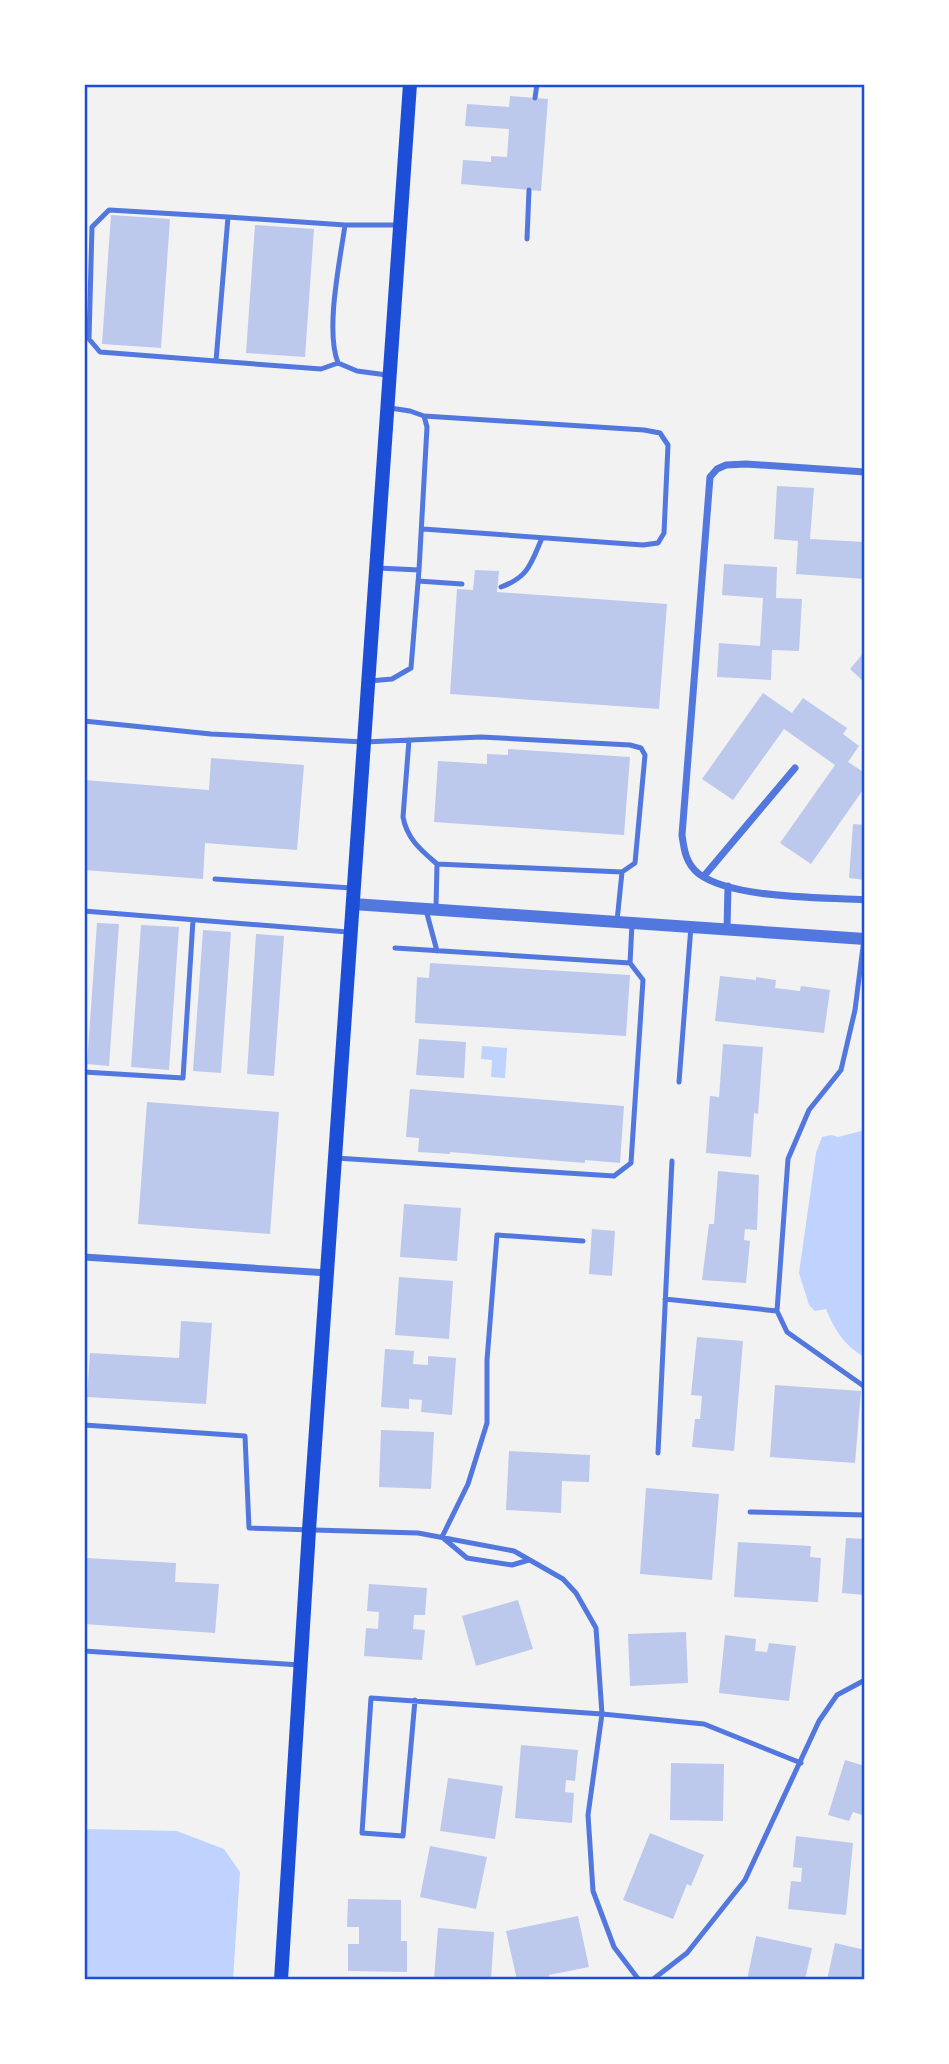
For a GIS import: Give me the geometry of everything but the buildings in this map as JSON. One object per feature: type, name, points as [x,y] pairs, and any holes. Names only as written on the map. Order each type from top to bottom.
[{"type":"main road","points":[[281,1980],[309,1530],[410,84]]},
{"type":"street","points":[[865,471],[746,464],[726,465],[717,469],[710,477],[682,835],[689,863],[704,876],[728,886],[751,891],[865,900]]},
{"type":"street","points":[[704,876],[795,768]]},
{"type":"street","points":[[727,929],[728,886]]},
{"type":"street","points":[[353,904],[865,939]]},
{"type":"street","points":[[84,1257],[328,1273]]},
{"type":"lane","points":[[535,98],[537,84]]},
{"type":"lane","points":[[527,239],[529,190]]},
{"type":"lane","points":[[390,376],[357,371],[338,363],[321,369],[100,352],[89,339],[92,227],[109,210],[400,226]]},
{"type":"lane","points":[[216,361],[228,217]]},
{"type":"lane","points":[[338,363],[334,352],[335,298],[345,225]]},
{"type":"lane","points":[[387,408],[424,416],[645,430],[660,433],[668,445],[664,533],[658,543],[643,545],[423,529]]},
{"type":"lane","points":[[369,681],[392,679],[411,668],[423,529],[427,427],[424,416]]},
{"type":"lane","points":[[501,587],[517,581],[530,565],[542,538]]},
{"type":"lane","points":[[376,568],[419,570]]},
{"type":"lane","points":[[418,581],[462,584]]},
{"type":"lane","points":[[84,721],[211,734],[364,742],[409,740],[481,737],[630,745],[641,748],[645,755],[635,863],[622,872],[437,864],[413,843],[405,827],[403,817],[409,740]]},
{"type":"lane","points":[[437,864],[431,909],[437,950]]},
{"type":"lane","points":[[617,922],[622,872]]},
{"type":"lane","points":[[215,879],[355,888]]},
{"type":"lane","points":[[84,911],[351,932]]},
{"type":"lane","points":[[84,1073],[183,1079],[193,920]]},
{"type":"lane","points":[[336,1158],[614,1176],[631,1163],[643,980],[630,963],[632,923]]},
{"type":"lane","points":[[679,1082],[691,926]]},
{"type":"lane","points":[[865,939],[861,990],[841,1070],[809,1110],[788,1159],[777,1311],[787,1332],[865,1387]]},
{"type":"lane","points":[[395,948],[630,963]]},
{"type":"lane","points":[[659,1453],[672,1161]]},
{"type":"lane","points":[[442,1537],[468,1484],[487,1423],[487,1360],[498,1235],[583,1241]]},
{"type":"lane","points":[[665,1300],[777,1311]]},
{"type":"lane","points":[[84,1425],[245,1436],[248,1528],[418,1533],[514,1550],[563,1579],[576,1593],[596,1628],[602,1714],[588,1815],[593,1891],[614,1947],[639,1980]]},
{"type":"lane","points":[[750,1512],[865,1515]]},
{"type":"lane","points":[[442,1537],[467,1558],[512,1565],[530,1560]]},
{"type":"lane","points":[[84,1650],[300,1665]]},
{"type":"lane","points":[[652,1980],[687,1953],[745,1880],[819,1721],[837,1695],[865,1680]]},
{"type":"lane","points":[[415,1700],[403,1836],[362,1833],[371,1698],[415,1700],[602,1714],[704,1724],[801,1763]]},
{"type":"water","points":[[482,1046],[507,1048],[505,1078],[491,1077],[492,1060],[481,1059]]},
{"type":"water","points":[[865,1130],[865,1357],[841,1337],[826,1309],[815,1311],[809,1305],[799,1273],[816,1153],[822,1137],[838,1137]]},
{"type":"water","points":[[84,1829],[177,1831],[224,1849],[240,1872],[233,1980],[84,1980]]}]
